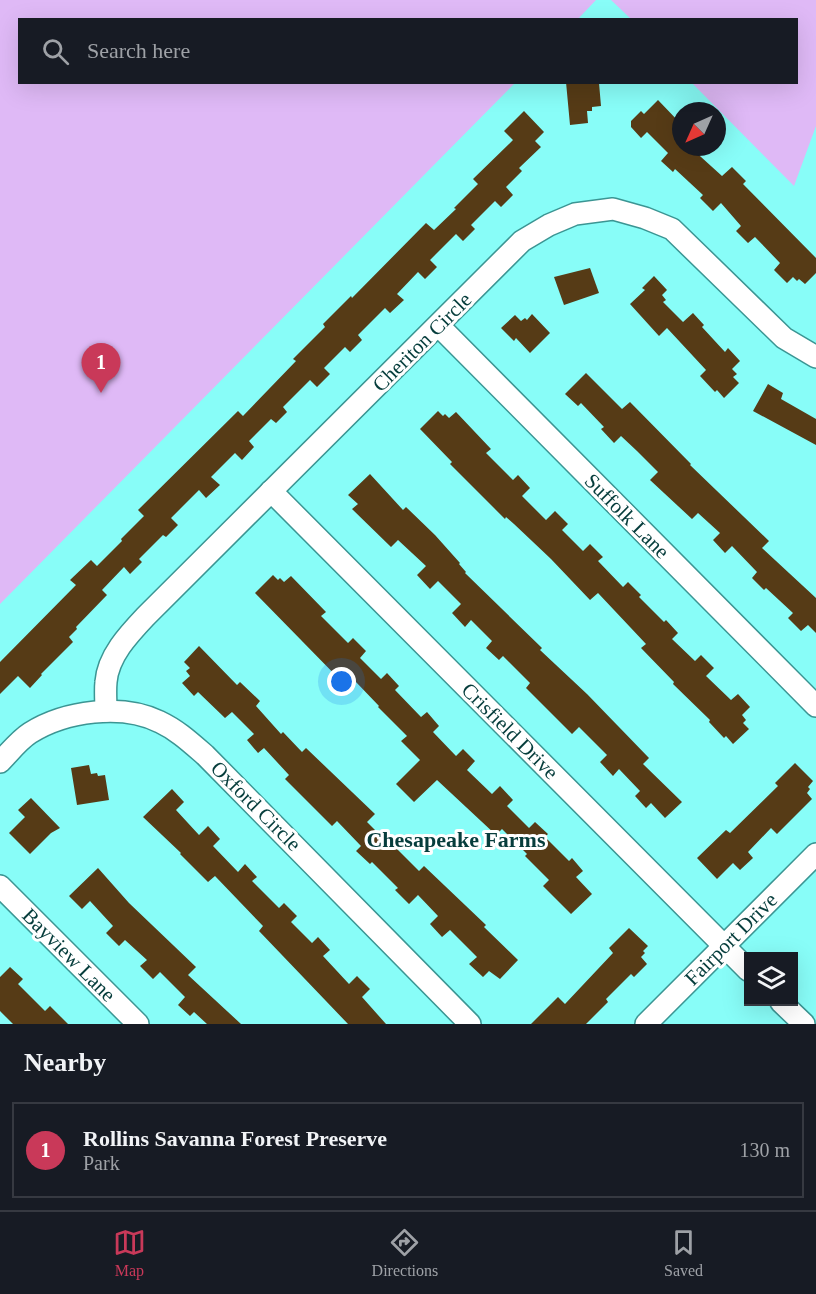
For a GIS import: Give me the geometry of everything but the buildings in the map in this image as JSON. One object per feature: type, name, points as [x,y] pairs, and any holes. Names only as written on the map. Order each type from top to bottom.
[{"type":"street","name":"Cheriton Circle","points":[[106,711],[106,680],[115,656],[146,616],[522,241],[549,225],[575,214],[613,209],[672,229],[784,338],[816,357]]},
{"type":"street","name":"Suffolk Lane","points":[[439,326],[816,706]]},
{"type":"street","name":"Crisfield Drive","points":[[271,492],[744,966]]},
{"type":"street","name":"Oxford Circle","points":[[0,762],[28,734],[50,723],[80,713],[106,711],[136,714],[158,720],[181,734],[205,755],[470,1024]]},
{"type":"street","name":"Fairport Drive","points":[[646,1024],[816,854]]},
{"type":"street","name":"Bayview Lane","points":[[0,886],[138,1024]]},
{"type":"street","points":[[785,1006],[804,1024]]},
{"type":"shaded area","points":[[0,0],[596,0],[579,18],[18,18],[18,84],[514,84],[0,604]]},
{"type":"shaded area","points":[[611,0],[816,0],[816,126],[794,186],[726,117],[726,102],[711,102],[693,84],[798,84],[798,18],[630,18]]},
{"type":"place","name":"Rollins Savanna Forest Preserve","points":[[101,393]]},
{"type":"district","name":"Chesapeake Farms","points":[[456,839]]}]
